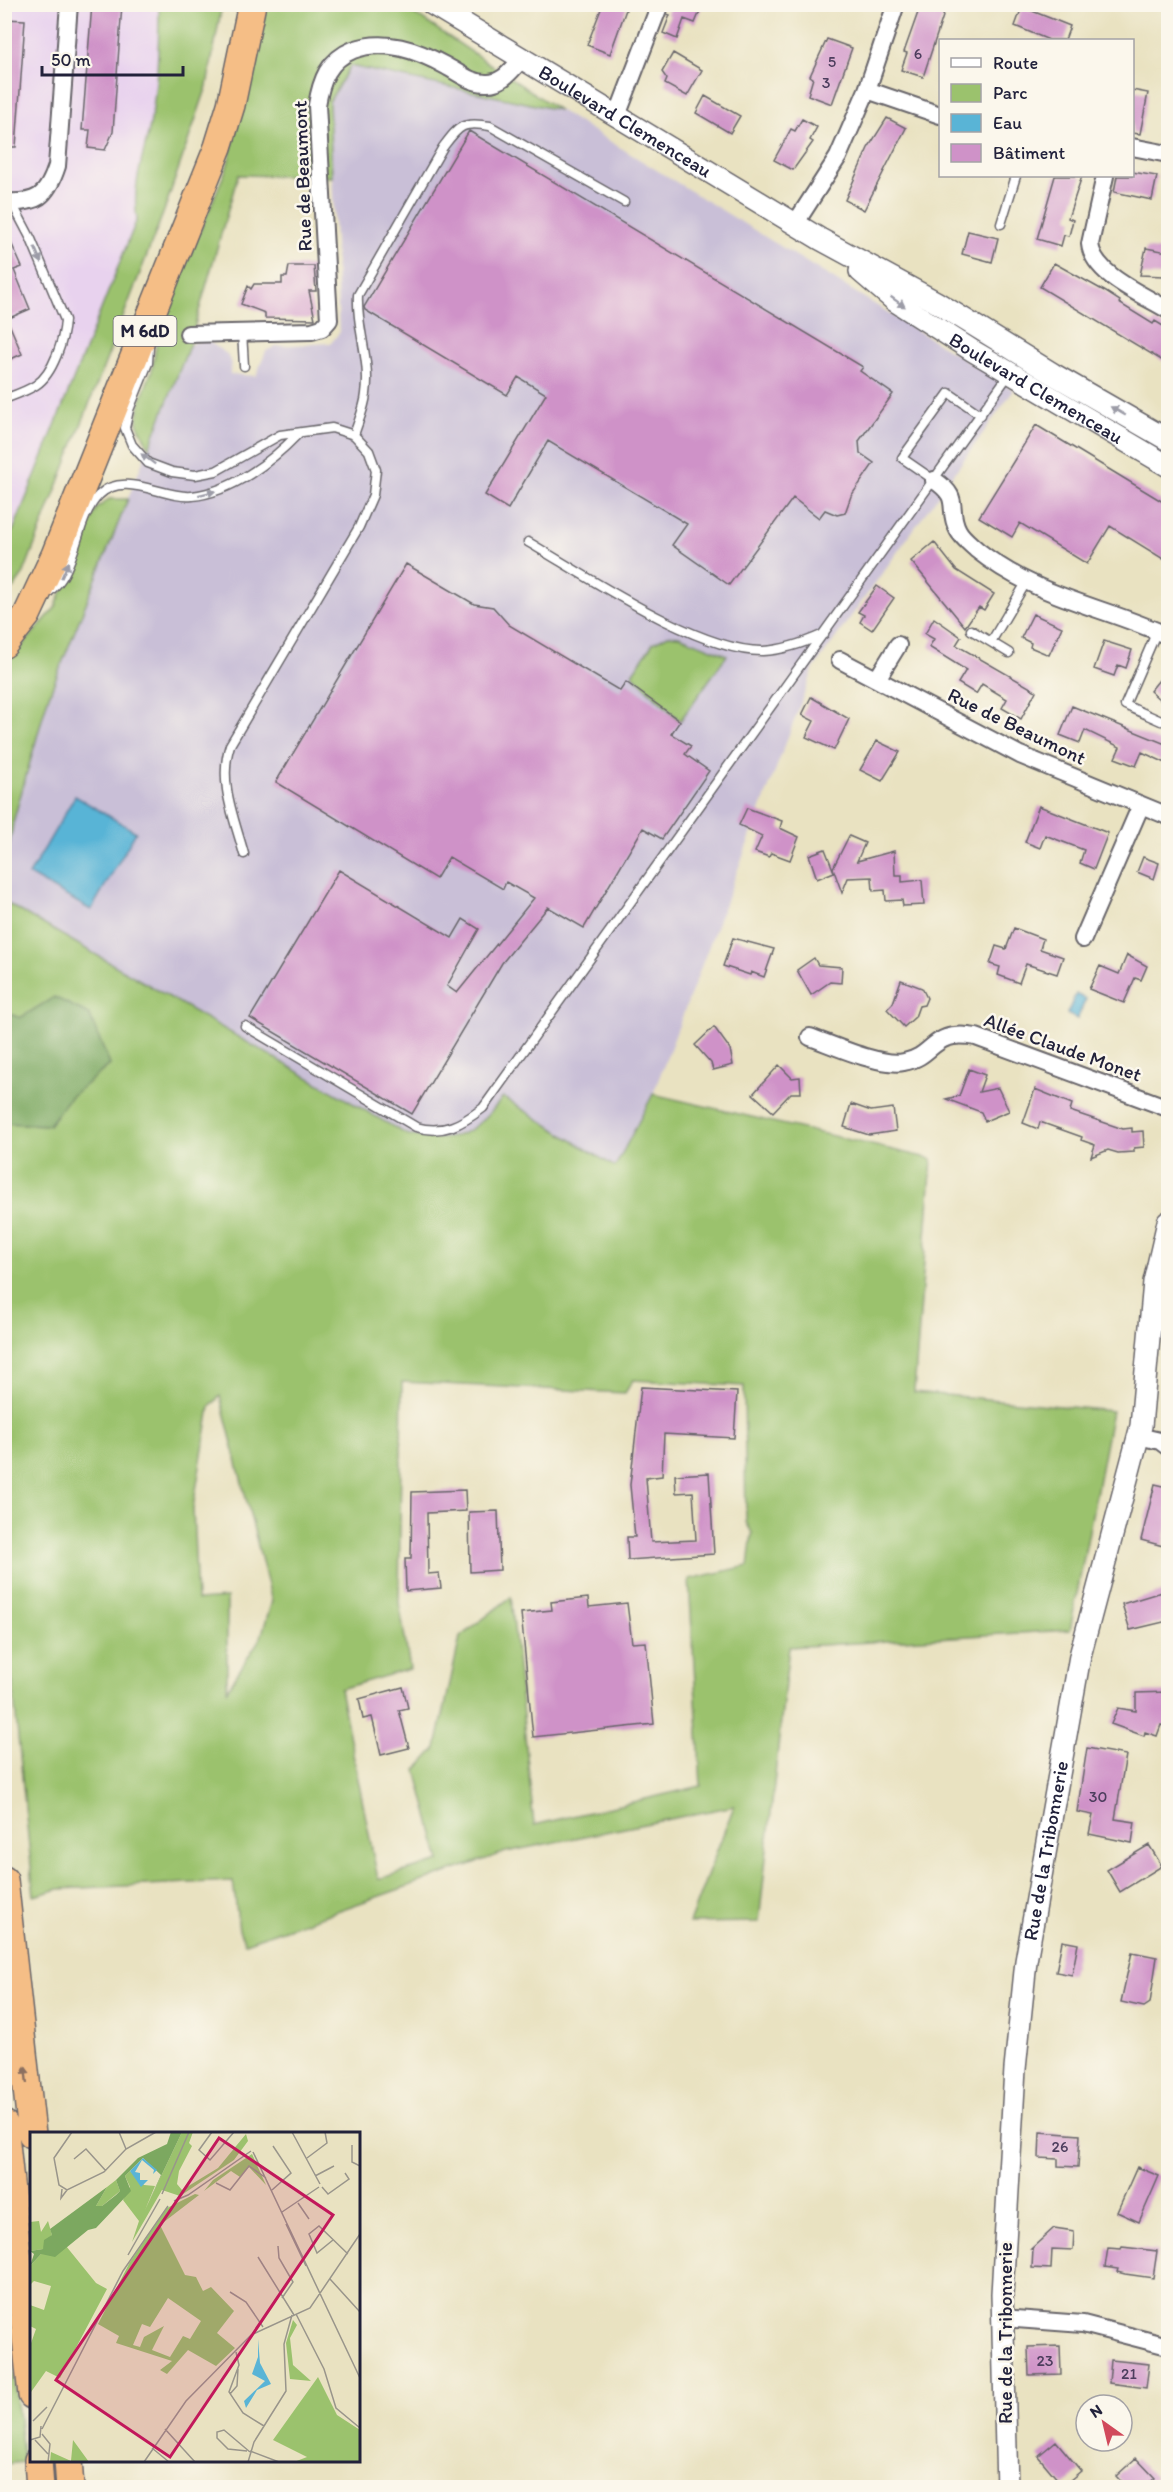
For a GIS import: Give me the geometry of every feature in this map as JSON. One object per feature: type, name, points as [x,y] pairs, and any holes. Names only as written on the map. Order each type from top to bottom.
[{"type":"highway","name":"M 6dD","points":[[4,644],[27,615],[55,555],[218,147],[231,105],[252,4]]},
{"type":"highway","points":[[4,1881],[32,2132]]},
{"type":"highway","points":[[4,2124],[30,2376]]},
{"type":"highway","points":[[38,2462],[40,2487]]},
{"type":"highway","points":[[68,2462],[70,2487]]},
{"type":"street","points":[[8,202],[26,204],[41,197],[52,183],[57,166],[69,4]]},
{"type":"street","name":"Boulevard Clemenceau","points":[[432,4],[520,60],[820,239],[936,302],[1168,440]]},
{"type":"street","points":[[617,116],[660,4]]},
{"type":"street","points":[[795,224],[838,157],[867,90],[896,4]]},
{"type":"street","name":"Rue de Beaumont","points":[[188,334],[312,331],[322,328],[329,320],[317,105],[323,77],[339,57],[364,46],[397,46],[444,65],[474,82],[486,83],[503,78],[520,60]]},
{"type":"street","points":[[867,90],[939,115]]},
{"type":"street","points":[[1134,147],[1168,154]]},
{"type":"street","points":[[1105,177],[1090,244],[1091,254],[1103,271],[1168,310]]},
{"type":"street","name":"Boulevard Clemenceau","points":[[820,239],[895,301],[1009,374],[1168,466]]},
{"type":"street","points":[[933,480],[950,495],[955,522],[965,540],[996,564],[1063,599],[1163,634]]},
{"type":"street","points":[[877,679],[898,645]]},
{"type":"street","name":"Rue de Beaumont","points":[[840,660],[1020,755],[1168,816]]},
{"type":"street","points":[[1083,939],[1140,805]]},
{"type":"street","name":"Allée Claude Monet","points":[[810,1037],[900,1063],[913,1059],[946,1037],[976,1037],[1168,1108]]},
{"type":"street","name":"Rue de la Tribonnerie","points":[[1007,2487],[1002,2318],[1015,2069],[1031,1928],[1080,1656],[1138,1436],[1154,1282],[1168,1222]]},
{"type":"street","points":[[1138,1436],[1160,1441],[1168,1447]]},
{"type":"street","points":[[1002,2318],[1083,2324],[1168,2346]]},
{"type":"lane","points":[[354,435],[366,394],[366,362],[357,313],[357,295],[443,147],[458,128],[472,123],[489,126],[624,202]]},
{"type":"lane","points":[[1000,224],[1016,177]]},
{"type":"lane","points":[[4,399],[36,386],[47,375],[64,331],[65,320],[31,239],[8,202]]},
{"type":"lane","points":[[149,320],[148,363],[129,410],[125,428],[132,445],[148,463],[172,472],[195,475],[216,471],[280,435],[332,428],[354,435],[369,451],[376,470],[373,495],[359,527],[230,745],[224,763],[226,788],[244,854]]},
{"type":"lane","points":[[242,333],[244,366]]},
{"type":"lane","points":[[245,1026],[416,1127],[431,1132],[448,1130],[483,1108],[496,1093],[1022,355]]},
{"type":"lane","points":[[933,480],[902,458],[950,393],[981,415]]},
{"type":"lane","points":[[27,615],[62,578],[91,506],[99,494],[118,486],[130,486],[190,497],[212,493],[242,478],[273,457],[298,434]]},
{"type":"lane","points":[[528,542],[662,620],[713,641],[760,651],[784,649],[824,633]]},
{"type":"lane","points":[[991,642],[1027,581]]},
{"type":"lane","points":[[971,630],[1009,652]]},
{"type":"lane","points":[[1161,721],[1125,705],[1163,634]]},
{"type":"shaded area","points":[[5,5],[159,5],[159,54],[151,120],[140,162],[135,206],[137,219],[13,531],[5,536]]},
{"type":"shaded area","points":[[350,66],[559,110],[1014,390],[814,668],[653,1094],[616,1168],[503,1097],[470,1131],[432,1141],[406,1134],[5,902],[5,868],[14,819],[48,698],[189,346],[195,342],[208,341],[227,354],[231,363],[230,374],[256,376],[266,351],[276,346],[331,343],[339,333],[329,102]]},
{"type":"green space","points":[[159,5],[222,5],[207,86],[164,211],[23,575],[5,600],[5,536],[13,531],[137,219],[137,181],[155,91]]},
{"type":"green space","points":[[267,5],[401,5],[559,110],[350,66],[329,102],[332,177],[238,175],[189,346],[149,448],[137,423],[140,402],[152,370],[159,329],[227,167]]},
{"type":"green space","points":[[109,499],[128,499],[48,698],[14,819],[5,868],[5,665],[55,608],[96,509]]},
{"type":"green space","points":[[668,635],[679,636],[727,655],[680,721],[632,674],[653,643]]},
{"type":"green space","points":[[5,902],[406,1134],[437,1139],[461,1134],[472,1129],[503,1097],[615,1167],[653,1094],[932,1159],[914,1392],[1112,1411],[1070,1630],[789,1647],[759,1922],[689,1923],[734,1806],[506,1852],[245,1943],[239,1930],[233,1881],[59,1889],[34,1896],[4,1597],[4,1123],[49,1125],[70,1097],[110,1065],[89,1014],[54,998],[20,1018],[5,1012]],"holes":[[[633,1380],[744,1386],[746,1522],[752,1533],[748,1566],[689,1579],[701,1786],[534,1825],[511,1597],[460,1637],[436,1748],[416,1770],[440,1861],[378,1879],[340,1689],[410,1669],[399,1602],[402,1382],[625,1393]],[[220,1396],[272,1601],[261,1637],[227,1690],[227,1598],[197,1600],[193,1508],[210,1407]]]},
{"type":"green space","points":[[54,997],[89,1014],[110,1065],[70,1097],[49,1125],[5,1123],[5,1012],[20,1018]]},
{"type":"green space","points":[[5,2302],[24,2462],[4,2464]]},
{"type":"water","points":[[75,796],[136,832],[91,910],[29,875]]},
{"type":"water","points":[[1076,994],[1086,999],[1077,1019],[1067,1014]]},
{"type":"building","points":[[92,4],[122,4],[113,132],[105,150],[88,148],[90,130],[82,130]]},
{"type":"building","points":[[603,4],[628,4],[610,54],[587,45]]},
{"type":"building","points":[[670,4],[703,4],[695,23],[684,19],[677,39],[663,33],[670,15],[667,14]]},
{"type":"building","points":[[921,4],[947,4],[923,77],[901,70],[907,53],[904,52]]},
{"type":"building","points":[[1022,7],[1070,26],[1065,39],[1047,39],[1015,26]]},
{"type":"building","points":[[4,19],[25,20],[16,147],[4,147]]},
{"type":"building","points":[[827,39],[852,48],[832,104],[808,95],[813,78],[810,76]]},
{"type":"building","points":[[673,53],[702,70],[687,96],[665,84],[667,79],[662,72]]},
{"type":"building","points":[[1134,90],[1148,93],[1140,134],[1134,133]]},
{"type":"building","points":[[705,96],[740,116],[730,133],[696,113]]},
{"type":"building","points":[[887,118],[906,128],[864,210],[845,200],[868,148]]},
{"type":"building","points":[[802,119],[817,127],[810,140],[813,142],[793,170],[774,160],[791,129],[795,131]]},
{"type":"building","points":[[469,131],[863,367],[860,371],[893,394],[859,441],[860,453],[874,463],[851,496],[845,513],[837,515],[825,510],[819,518],[793,498],[729,585],[672,545],[687,524],[548,441],[508,509],[485,495],[546,394],[518,377],[507,395],[365,310],[364,307]]},
{"type":"building","points":[[1134,172],[1157,176],[1152,200],[1114,192],[1117,177],[1134,177]]},
{"type":"building","points":[[1055,177],[1082,177],[1068,218],[1073,220],[1069,236],[1064,235],[1061,246],[1037,239]]},
{"type":"building","points":[[4,227],[22,267],[14,270],[30,309],[7,319],[22,354],[4,362]]},
{"type":"building","points":[[968,231],[998,238],[992,262],[962,254]]},
{"type":"building","points":[[1146,248],[1168,252],[1164,276],[1140,275]]},
{"type":"building","points":[[1054,263],[1106,292],[1153,324],[1155,321],[1168,329],[1168,364],[1040,287]]},
{"type":"building","points":[[289,266],[314,266],[316,291],[309,291],[315,319],[265,318],[265,313],[241,304],[248,286],[251,289],[254,284],[282,284],[282,277],[287,277]]},
{"type":"building","points":[[1036,425],[1168,505],[1168,562],[1110,526],[1087,564],[1020,523],[1012,537],[979,517]]},
{"type":"building","points":[[934,542],[956,570],[994,594],[984,610],[979,607],[965,627],[911,561]]},
{"type":"building","points":[[406,564],[474,604],[493,607],[509,625],[620,691],[626,682],[680,721],[671,734],[691,746],[685,754],[709,771],[662,839],[643,828],[584,928],[548,907],[502,963],[412,1114],[250,1018],[339,870],[452,938],[463,919],[479,929],[447,986],[457,993],[534,898],[506,882],[503,889],[449,857],[436,879],[276,782]]},
{"type":"building","points":[[877,586],[894,598],[872,630],[860,622],[864,615],[858,612]]},
{"type":"building","points":[[1033,614],[1062,627],[1049,655],[1030,647],[1031,643],[1021,638]]},
{"type":"building","points":[[934,618],[961,637],[956,645],[1036,691],[1021,719],[1002,708],[1007,699],[982,684],[976,694],[958,683],[966,670],[929,647],[934,639],[925,634]]},
{"type":"building","points":[[1104,641],[1132,650],[1126,668],[1118,665],[1114,676],[1094,669]]},
{"type":"building","points":[[1168,669],[1168,707],[1150,691]]},
{"type":"building","points":[[811,697],[849,719],[834,750],[806,737],[814,721],[802,715]]},
{"type":"building","points":[[1072,706],[1168,745],[1168,764],[1142,752],[1136,766],[1115,758],[1120,747],[1085,730],[1080,743],[1060,735]]},
{"type":"building","points":[[877,741],[900,752],[882,781],[860,770]]},
{"type":"building","points":[[1039,806],[1108,833],[1094,869],[1080,863],[1084,850],[1045,835],[1040,848],[1025,842]]},
{"type":"building","points":[[747,808],[782,821],[780,828],[799,837],[790,860],[771,853],[769,857],[755,852],[762,836],[739,825]]},
{"type":"building","points":[[849,836],[865,843],[857,861],[894,851],[895,875],[902,875],[902,882],[922,880],[924,905],[903,906],[902,900],[886,901],[885,890],[873,891],[872,877],[848,878],[842,893],[833,868]]},
{"type":"building","points":[[825,849],[834,872],[817,879],[809,855]]},
{"type":"building","points":[[1143,857],[1159,863],[1154,879],[1137,872]]},
{"type":"building","points":[[1014,928],[1043,939],[1040,949],[1063,957],[1057,974],[1026,964],[1019,983],[998,975],[1000,967],[990,964],[996,946],[1006,949]]},
{"type":"building","points":[[733,938],[774,949],[764,977],[723,966]]},
{"type":"building","points":[[1127,955],[1147,966],[1141,980],[1135,978],[1124,1003],[1089,989],[1100,966],[1119,974]]},
{"type":"building","points":[[814,958],[818,965],[842,967],[841,983],[830,982],[811,995],[797,970]]},
{"type":"building","points":[[901,980],[922,988],[927,998],[924,1005],[919,1006],[915,1017],[904,1027],[887,1009],[893,1003]]},
{"type":"building","points":[[714,1027],[730,1049],[733,1065],[713,1070],[711,1063],[695,1045]]},
{"type":"building","points":[[779,1065],[792,1078],[800,1077],[801,1093],[791,1093],[773,1112],[753,1094]]},
{"type":"building","points":[[969,1069],[985,1075],[979,1092],[998,1088],[1009,1111],[985,1121],[981,1112],[946,1099],[959,1096]]},
{"type":"building","points":[[1035,1089],[1072,1104],[1070,1111],[1123,1129],[1132,1128],[1132,1132],[1143,1131],[1144,1147],[1134,1148],[1134,1152],[1118,1153],[1108,1150],[1091,1157],[1095,1145],[1081,1140],[1082,1137],[1040,1122],[1038,1129],[1023,1123]]},
{"type":"building","points":[[851,1104],[871,1111],[893,1108],[896,1131],[869,1135],[844,1127]]},
{"type":"building","points":[[641,1387],[737,1392],[734,1438],[664,1434],[662,1476],[646,1478],[651,1542],[696,1540],[693,1492],[676,1493],[675,1475],[709,1473],[714,1554],[628,1560],[627,1537],[635,1537],[630,1485]]},
{"type":"building","points":[[1155,1484],[1168,1487],[1168,1525],[1163,1546],[1141,1540]]},
{"type":"building","points":[[465,1490],[466,1511],[427,1513],[428,1574],[439,1573],[441,1588],[406,1591],[405,1559],[411,1559],[412,1492]]},
{"type":"building","points":[[498,1511],[500,1570],[470,1572],[469,1512]]},
{"type":"building","points":[[1168,1590],[1168,1621],[1130,1630],[1122,1604]]},
{"type":"building","points":[[588,1598],[589,1607],[627,1603],[632,1643],[646,1642],[654,1724],[533,1737],[521,1613],[552,1610],[551,1602]]},
{"type":"building","points":[[403,1687],[408,1708],[399,1710],[409,1748],[381,1755],[372,1717],[363,1719],[359,1699]]},
{"type":"building","points":[[1168,1692],[1168,1727],[1161,1725],[1157,1736],[1145,1732],[1144,1736],[1111,1724],[1118,1708],[1136,1711],[1136,1693]]},
{"type":"building","points":[[1087,1748],[1126,1755],[1115,1819],[1135,1822],[1132,1843],[1089,1834],[1093,1815],[1077,1812]]},
{"type":"building","points":[[1149,1845],[1162,1866],[1120,1892],[1107,1870]]},
{"type":"building","points":[[1062,1941],[1078,1944],[1072,1975],[1056,1972]]},
{"type":"building","points":[[1132,1952],[1157,1957],[1150,2003],[1144,2007],[1121,2002]]},
{"type":"building","points":[[1040,2132],[1080,2135],[1078,2167],[1058,2166],[1058,2159],[1039,2158]]},
{"type":"building","points":[[1137,2167],[1159,2176],[1139,2222],[1117,2212]]},
{"type":"building","points":[[1054,2228],[1074,2231],[1073,2250],[1052,2249],[1051,2269],[1032,2268],[1033,2249],[1031,2249]]},
{"type":"building","points":[[1122,2247],[1157,2251],[1153,2278],[1125,2274],[1117,2272],[1118,2269],[1105,2267],[1108,2248],[1121,2249]]},
{"type":"building","points":[[1060,2346],[1061,2374],[1029,2375],[1028,2347]]},
{"type":"building","points":[[1111,2360],[1149,2364],[1146,2388],[1109,2383]]},
{"type":"building","points":[[1056,2441],[1081,2471],[1063,2486],[1038,2456]]},
{"type":"building","points":[[1136,2458],[1155,2478],[1145,2487],[1126,2487],[1116,2476]]}]
